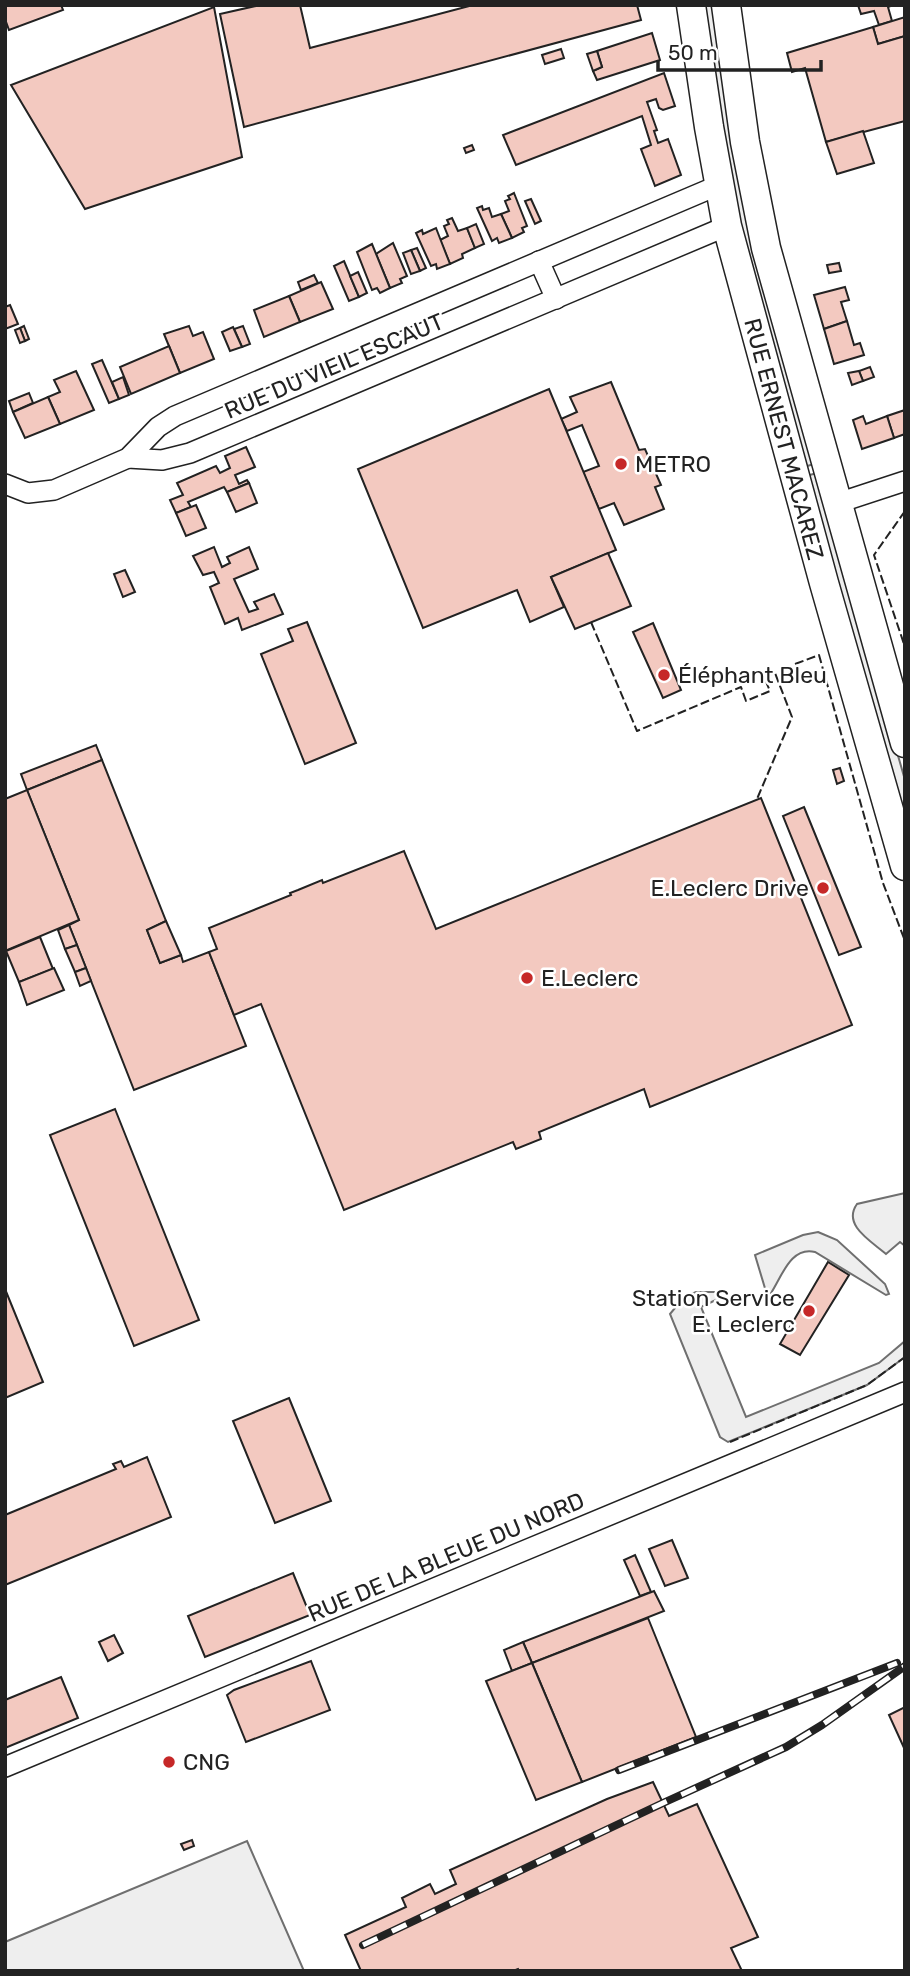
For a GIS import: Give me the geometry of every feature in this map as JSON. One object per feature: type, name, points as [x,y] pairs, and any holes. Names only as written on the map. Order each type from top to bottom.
[{"type":"main road","name":"RUE ERNEST MACAREZ","points":[[691,5],[727,226],[905,866]]},
{"type":"main road","name":"RUE ERNEST MACAREZ","points":[[726,5],[746,142],[766,248],[905,743]]},
{"type":"street","name":"RUE DU VIEIL ESCAUT","points":[[5,484],[20,491],[45,492],[128,458],[158,427],[175,416],[719,185]]},
{"type":"street","name":"RUE DU VIEIL ESCAUT","points":[[128,458],[162,460],[190,453],[727,226]]},
{"type":"street","points":[[539,261],[556,299]]},
{"type":"street","points":[[838,503],[905,481]]},
{"type":"street","name":"RUE DE LA BLEUE DU NORD","points":[[5,1768],[905,1392]]},
{"type":"shaded area","points":[[703,5],[715,5],[814,464],[804,467],[726,168]]},
{"type":"shaded area","points":[[817,473],[905,780],[905,825],[806,476]]},
{"type":"shaded area","points":[[905,1193],[905,1246],[900,1242],[886,1254],[860,1232],[853,1219],[853,1212],[857,1204]]},
{"type":"shaded area","points":[[818,1232],[837,1240],[885,1284],[889,1294],[886,1295],[815,1252],[807,1251],[793,1258],[771,1293],[767,1295],[755,1255],[803,1235]]},
{"type":"shaded area","points":[[696,1292],[716,1292],[720,1298],[701,1307],[746,1417],[879,1363],[905,1341],[905,1357],[867,1385],[728,1442],[720,1437],[670,1314],[684,1297]]},
{"type":"shaded area","points":[[247,1841],[304,1971],[5,1971],[5,1942]]},
{"type":"building","points":[[5,5],[61,5],[63,10],[9,30],[5,19]]},
{"type":"building","points":[[260,5],[300,5],[310,48],[473,5],[637,5],[641,20],[244,127],[220,14]]},
{"type":"building","points":[[858,5],[893,5],[888,7],[892,21],[879,25],[874,11],[861,14]]},
{"type":"building","points":[[214,7],[242,157],[85,209],[11,85]]},
{"type":"building","points":[[905,17],[905,36],[878,44],[873,27]]},
{"type":"building","points":[[873,27],[878,44],[905,36],[905,121],[826,142],[805,68],[792,72],[787,53]]},
{"type":"building","points":[[652,33],[660,60],[597,80],[593,71],[602,67],[597,51]]},
{"type":"building","points":[[561,49],[564,58],[545,64],[542,55]]},
{"type":"building","points":[[597,51],[602,67],[593,71],[587,54]]},
{"type":"building","points":[[664,73],[675,106],[663,110],[659,108],[656,99],[647,102],[657,130],[654,131],[658,143],[668,139],[681,175],[655,186],[641,149],[651,145],[642,116],[516,165],[503,135]]},
{"type":"building","points":[[863,131],[874,163],[837,174],[826,142]]},
{"type":"building","points":[[472,145],[474,150],[466,153],[464,148]]},
{"type":"building","points":[[514,193],[527,226],[522,228],[524,232],[512,238],[501,214],[509,211],[505,201]]},
{"type":"building","points":[[531,199],[541,221],[535,224],[525,201]]},
{"type":"building","points":[[482,206],[483,210],[489,208],[492,217],[501,214],[512,238],[499,243],[497,238],[492,241],[477,208]]},
{"type":"building","points":[[452,218],[458,231],[467,228],[475,248],[450,264],[440,240],[448,236],[444,226],[449,224],[447,220]]},
{"type":"building","points":[[476,224],[484,244],[475,248],[467,228]]},
{"type":"building","points":[[436,228],[450,264],[437,269],[436,264],[431,266],[416,233],[422,230],[423,234]]},
{"type":"building","points":[[393,243],[407,276],[400,279],[402,283],[390,288],[376,254]]},
{"type":"building","points":[[372,244],[390,288],[380,293],[377,288],[372,290],[357,252]]},
{"type":"building","points":[[417,248],[426,268],[420,271],[411,250]]},
{"type":"building","points":[[411,250],[420,271],[411,274],[403,253]]},
{"type":"building","points":[[344,261],[359,297],[349,301],[334,266]]},
{"type":"building","points":[[839,263],[841,271],[829,273],[827,265]]},
{"type":"building","points":[[358,272],[367,293],[359,297],[350,276]]},
{"type":"building","points":[[314,275],[318,283],[301,290],[298,282]]},
{"type":"building","points":[[321,282],[333,309],[300,322],[289,296]]},
{"type":"building","points":[[845,287],[849,300],[841,302],[847,321],[824,329],[814,295]]},
{"type":"building","points":[[289,296],[300,322],[264,337],[254,310]]},
{"type":"building","points":[[10,305],[18,324],[5,329],[5,307]]},
{"type":"building","points":[[847,321],[854,345],[860,343],[864,355],[834,364],[824,329]]},
{"type":"building","points":[[24,326],[29,339],[25,341],[20,328]]},
{"type":"building","points":[[189,326],[193,336],[203,332],[214,359],[180,373],[164,334]]},
{"type":"building","points":[[243,326],[250,344],[242,347],[234,329]]},
{"type":"building","points":[[233,327],[242,347],[230,351],[222,332]]},
{"type":"building","points":[[20,328],[25,341],[20,343],[15,330]]},
{"type":"building","points":[[169,346],[180,373],[131,394],[120,367]]},
{"type":"building","points":[[102,360],[119,399],[109,403],[92,364]]},
{"type":"building","points":[[870,367],[874,377],[863,381],[859,371]]},
{"type":"building","points":[[76,371],[94,410],[60,424],[48,397],[60,392],[54,380]]},
{"type":"building","points":[[859,371],[863,381],[852,385],[848,373]]},
{"type":"building","points":[[123,377],[129,395],[119,399],[112,382]]},
{"type":"building","points":[[611,382],[639,450],[645,449],[661,485],[655,487],[664,509],[624,525],[614,503],[599,509],[583,472],[599,466],[582,425],[567,431],[561,419],[577,412],[570,397]]},
{"type":"building","points":[[549,389],[616,550],[551,577],[564,607],[530,622],[517,590],[423,628],[358,469]]},
{"type":"building","points":[[29,393],[33,403],[13,412],[9,401]]},
{"type":"building","points":[[48,397],[60,424],[25,438],[13,412]]},
{"type":"building","points":[[905,410],[905,434],[894,438],[887,416]]},
{"type":"building","points":[[863,416],[866,424],[887,416],[894,438],[862,449],[853,420]]},
{"type":"building","points":[[246,447],[255,467],[235,475],[239,484],[247,480],[249,483],[227,492],[224,487],[188,502],[191,507],[176,513],[170,500],[183,495],[177,483],[216,466],[220,473],[230,468],[225,456]]},
{"type":"building","points":[[249,483],[257,503],[236,512],[227,492]]},
{"type":"building","points":[[196,505],[206,528],[186,536],[176,513]]},
{"type":"building","points":[[214,547],[222,567],[230,563],[227,557],[249,547],[258,569],[234,579],[249,612],[258,609],[254,602],[274,594],[283,614],[242,630],[238,618],[225,624],[210,587],[219,583],[214,572],[203,575],[193,556]]},
{"type":"building","points":[[608,553],[631,606],[575,629],[551,577]]},
{"type":"building","points":[[125,570],[135,592],[123,597],[114,574]]},
{"type":"building","points":[[307,622],[356,743],[305,764],[261,654],[293,641],[288,629]]},
{"type":"building","name":"Éléphant Bleu","points":[[653,623],[681,690],[663,698],[633,632]]},
{"type":"building","points":[[96,745],[102,760],[27,790],[21,774]]},
{"type":"building","points":[[102,760],[166,921],[147,930],[160,963],[181,955],[183,962],[209,952],[246,1046],[134,1090],[69,925],[79,920],[27,790]]},
{"type":"building","points":[[840,768],[844,781],[837,784],[833,770]]},
{"type":"building","points":[[27,790],[79,920],[5,951],[5,799]]},
{"type":"building","name":"E.Leclerc","points":[[761,798],[852,1025],[650,1107],[644,1089],[539,1132],[541,1139],[516,1149],[513,1142],[344,1210],[261,1004],[234,1015],[209,952],[217,949],[209,928],[322,880],[323,883],[404,851],[436,929]]},
{"type":"building","points":[[804,807],[861,947],[839,955],[783,816]]},
{"type":"building","points":[[166,921],[181,955],[160,963],[147,930]]},
{"type":"building","points":[[69,925],[77,945],[65,949],[58,930]]},
{"type":"building","points":[[40,937],[53,969],[19,982],[6,951]]},
{"type":"building","points":[[77,945],[86,968],[75,972],[65,949]]},
{"type":"building","points":[[54,968],[64,990],[27,1005],[19,982]]},
{"type":"building","points":[[86,968],[91,981],[80,986],[75,972]]},
{"type":"building","points":[[115,1109],[199,1320],[134,1346],[50,1135]]},
{"type":"building","points":[[828,1262],[849,1275],[800,1355],[780,1344]]},
{"type":"building","points":[[5,1289],[43,1382],[5,1398]]},
{"type":"building","points":[[289,1398],[331,1501],[275,1523],[233,1421]]},
{"type":"building","points":[[147,1457],[171,1517],[5,1585],[5,1515],[116,1469],[113,1464],[121,1461],[124,1467]]},
{"type":"building","points":[[672,1540],[688,1578],[665,1586],[649,1549]]},
{"type":"building","points":[[635,1555],[651,1592],[640,1596],[624,1560]]},
{"type":"building","points":[[293,1573],[310,1615],[205,1657],[188,1616]]},
{"type":"building","points":[[654,1591],[664,1611],[532,1663],[523,1642]]},
{"type":"building","points":[[648,1618],[696,1737],[582,1782],[532,1663]]},
{"type":"building","points":[[114,1635],[123,1653],[108,1661],[99,1642]]},
{"type":"building","points":[[523,1642],[532,1663],[512,1671],[504,1650]]},
{"type":"building","points":[[311,1661],[330,1710],[246,1742],[227,1695]]},
{"type":"building","points":[[532,1663],[582,1782],[536,1800],[486,1681]]},
{"type":"building","points":[[61,1677],[78,1718],[5,1748],[5,1700]]},
{"type":"building","points":[[905,1707],[905,1750],[889,1715]]},
{"type":"building","points":[[653,1782],[669,1816],[697,1804],[758,1937],[731,1948],[742,1971],[361,1971],[345,1935],[406,1907],[402,1898],[430,1884],[435,1894],[456,1884],[450,1870],[607,1799]]},
{"type":"building","points":[[192,1840],[194,1846],[184,1850],[181,1844]]},
{"type":"railway","points":[[619,1770],[897,1663]]},
{"type":"railway","points":[[363,1945],[786,1747],[905,1666]]},
{"type":"fence","points":[[905,511],[874,555],[905,647]]},
{"type":"fence","points":[[591,622],[637,731],[741,687],[746,701],[770,691],[764,677],[775,673],[792,717],[757,799]]},
{"type":"fence","points":[[795,664],[819,655],[883,883],[905,941]]},
{"type":"fence","points":[[730,1442],[867,1385],[905,1357]]},
{"type":"place","name":"METRO","points":[[621,464]]},
{"type":"place","name":"Éléphant Bleu","points":[[664,675]]},
{"type":"place","name":"E.Leclerc Drive","points":[[823,888]]},
{"type":"place","name":"E.Leclerc","points":[[527,978]]},
{"type":"place","name":"Station Service E. Leclerc","points":[[809,1311]]},
{"type":"place","name":"CNG","points":[[169,1762]]}]
